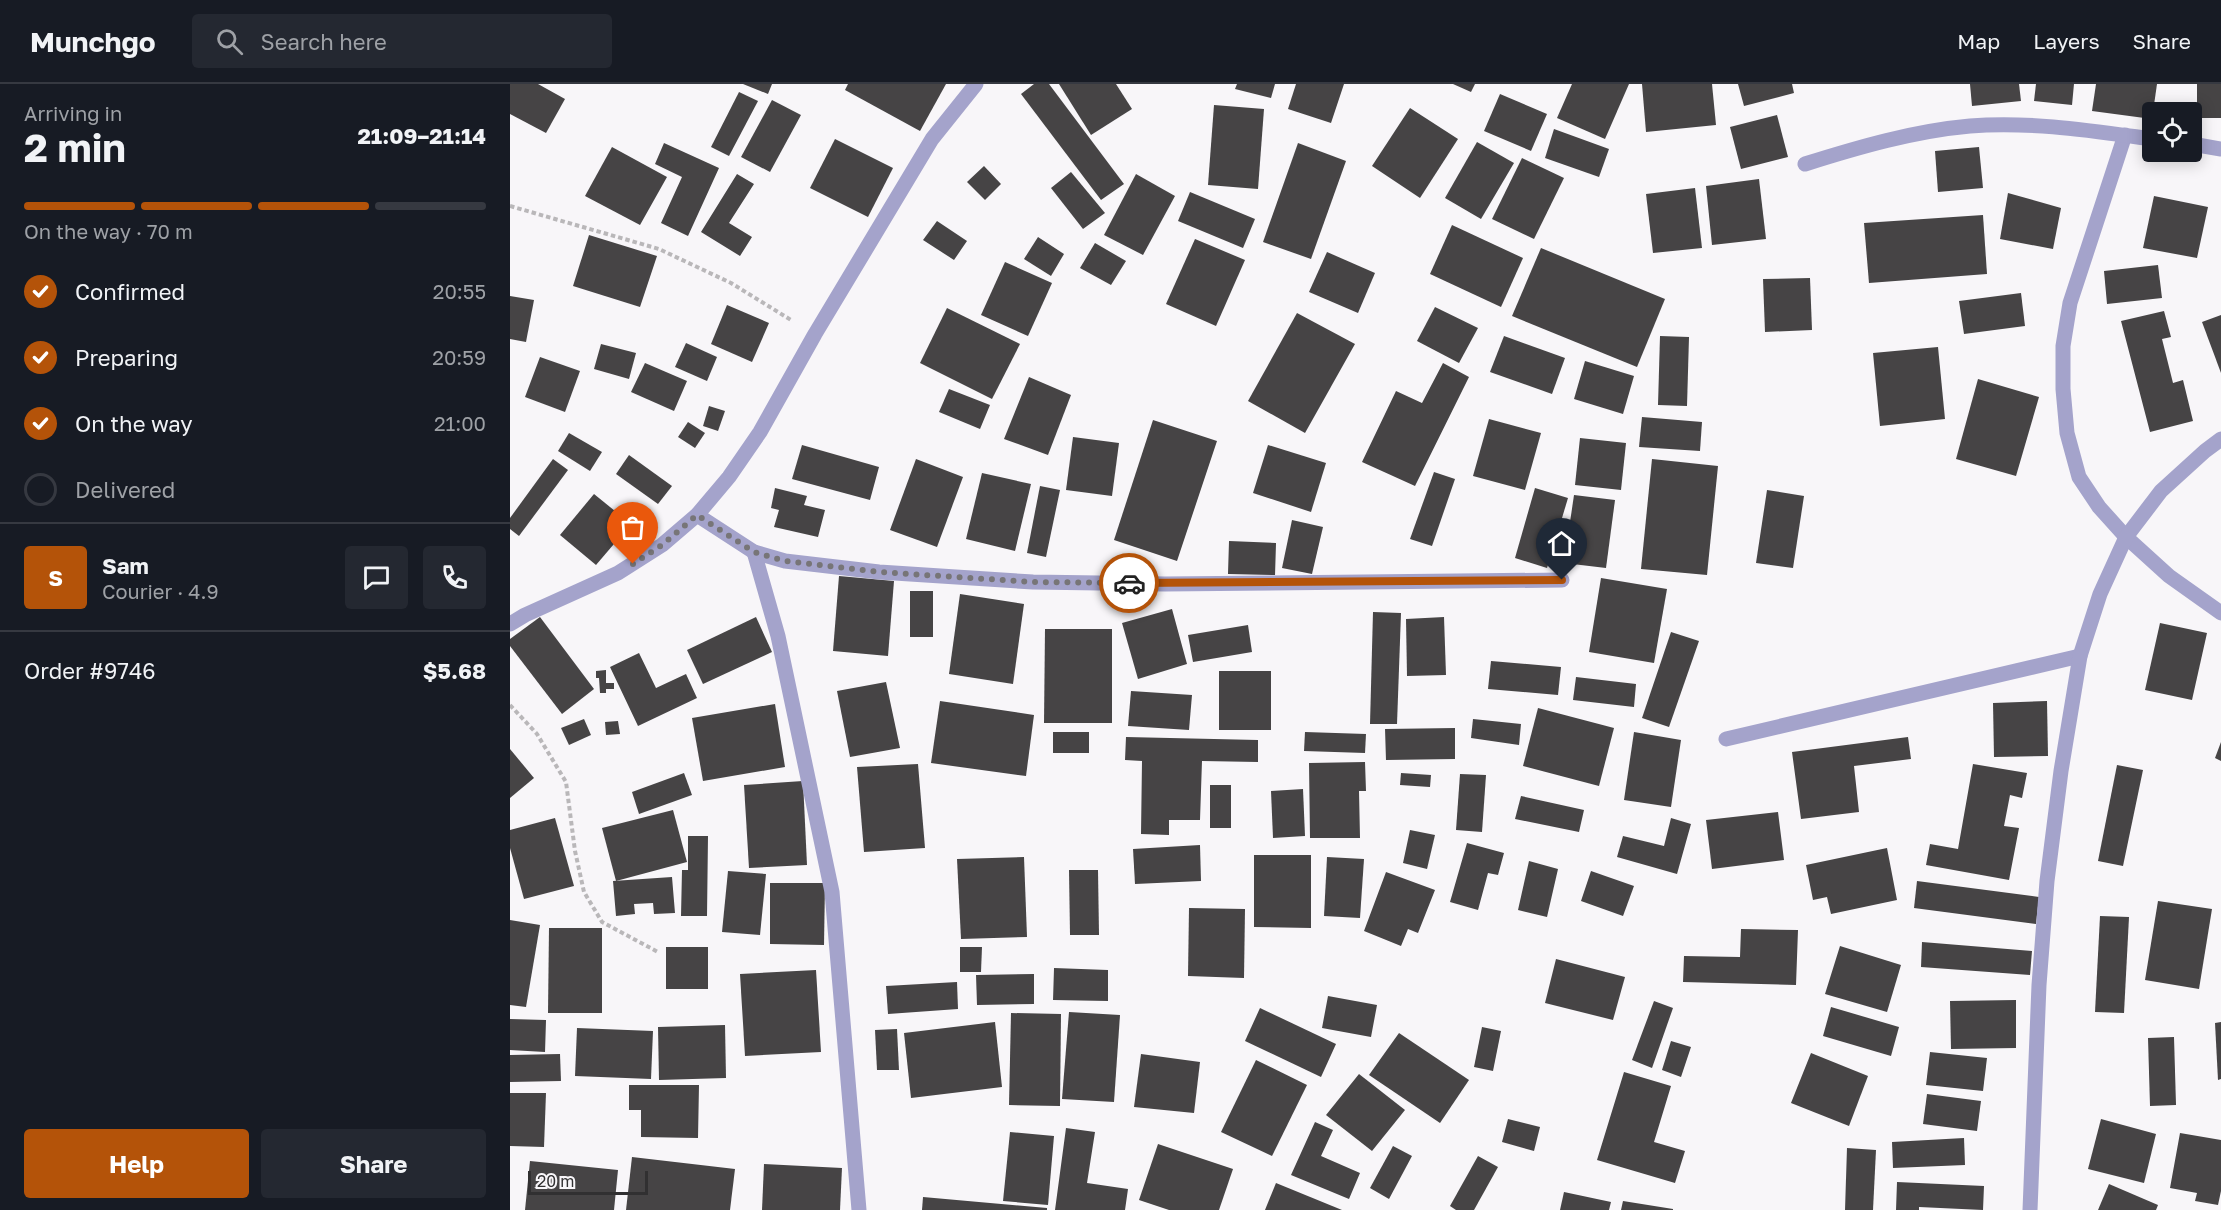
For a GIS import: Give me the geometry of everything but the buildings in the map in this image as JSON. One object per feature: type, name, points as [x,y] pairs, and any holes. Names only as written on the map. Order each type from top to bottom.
[{"type":"street","points":[[510,624],[618,573],[662,545],[697,515],[729,477],[760,432],[815,334],[932,139],[976,84]]},
{"type":"street","points":[[1805,164],[1865,145],[1970,126],[2024,126],[2142,138]]},
{"type":"street","points":[[2125,135],[2070,303],[2062,346],[2062,389],[2067,433],[2079,477],[2099,507],[2126,537],[2169,576],[2221,613]]},
{"type":"street","points":[[2202,145],[2221,148]]},
{"type":"street","points":[[2030,1210],[2039,985],[2047,880],[2061,771],[2080,656],[2100,594],[2126,537],[2161,491],[2221,438]]},
{"type":"street","points":[[697,515],[754,552],[785,561],[879,572],[1033,582],[1187,584],[1562,580]]},
{"type":"street","points":[[754,552],[778,636],[832,892],[859,1210]]},
{"type":"street","points":[[1726,739],[2080,656]]},
{"type":"path","points":[[510,206],[659,249],[730,284],[815,334]]},
{"type":"path","points":[[510,705],[537,734],[566,782],[575,851],[584,892],[602,922],[658,952]]},
{"type":"way so far","points":[[633,564],[662,545],[697,515],[754,552],[785,561],[879,572],[1033,582],[1129,583]]},
{"type":"route","points":[[1129,583],[1562,580]]}]
